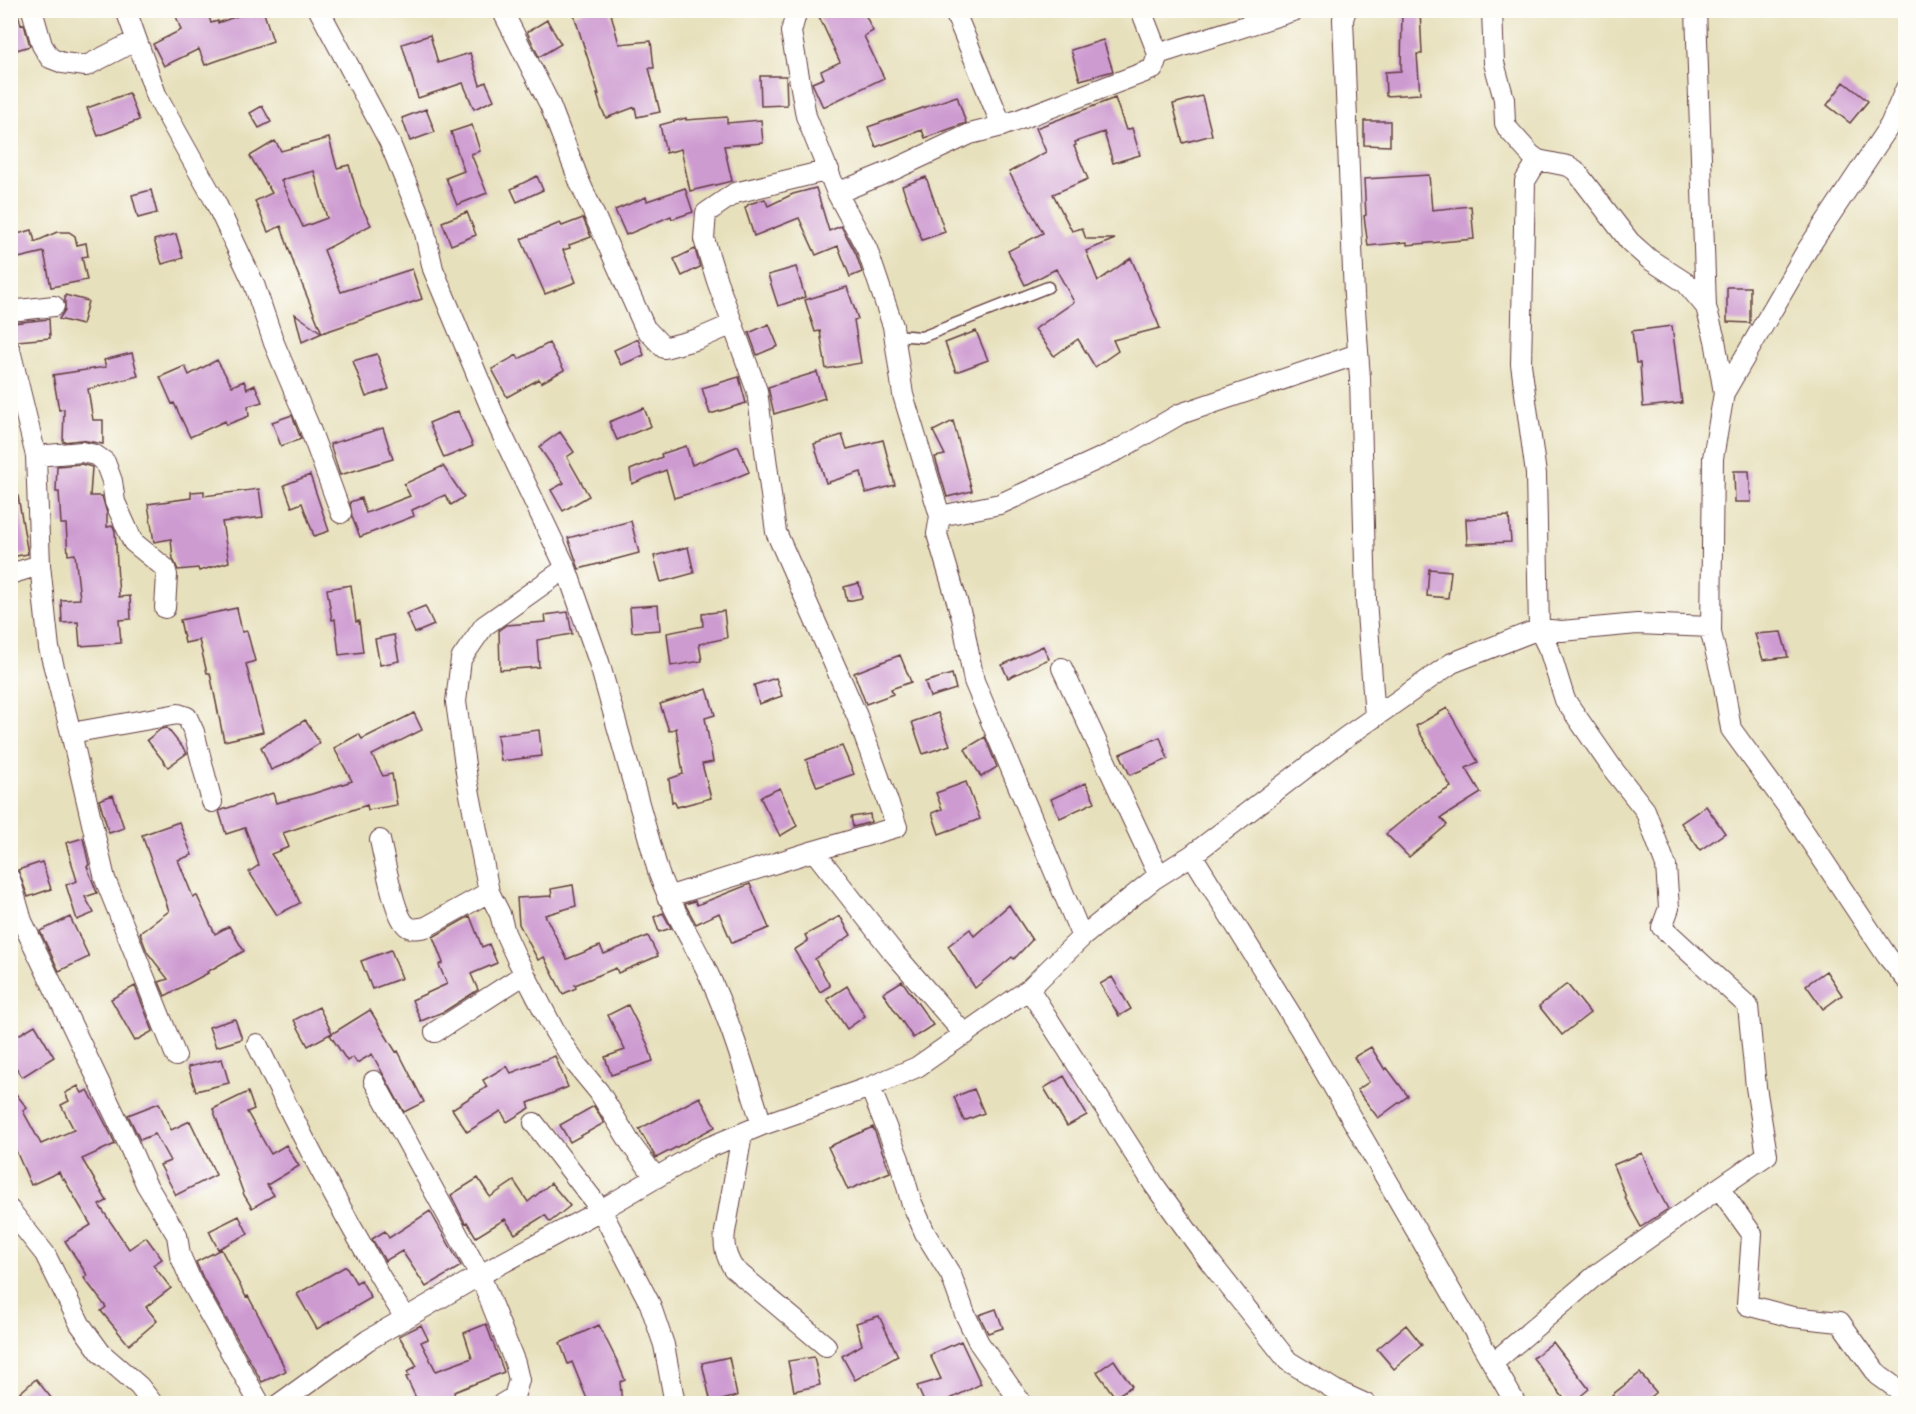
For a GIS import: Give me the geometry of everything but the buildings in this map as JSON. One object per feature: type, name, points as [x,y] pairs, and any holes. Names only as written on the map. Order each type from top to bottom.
[{"type":"street","points":[[32,10],[42,45],[50,58],[63,63],[86,66],[135,41]]},
{"type":"street","points":[[126,10],[135,41],[157,97],[214,200],[254,284],[274,343],[306,417],[341,513]]},
{"type":"street","points":[[319,10],[389,141],[423,224],[433,269],[500,430],[566,568],[599,662],[657,871],[667,897],[706,969],[732,1030],[762,1125]]},
{"type":"street","points":[[502,10],[550,105],[580,183],[645,328],[664,348],[698,339],[733,324]]},
{"type":"street","points":[[797,10],[791,32],[806,116],[837,193],[867,249],[894,335],[903,395],[940,516],[937,534],[962,618],[974,681],[1082,937]]},
{"type":"street","points":[[954,10],[1002,126]]},
{"type":"street","points":[[837,193],[970,134],[1002,126],[1154,69],[1158,54],[1141,10]]},
{"type":"street","points":[[1158,54],[1296,10]]},
{"type":"street","points":[[1492,10],[1494,63],[1504,99],[1505,123],[1513,135],[1538,160],[1568,166],[1575,170],[1630,242],[1649,259],[1686,283],[1706,307]]},
{"type":"street","points":[[1696,10],[1706,307],[1715,340],[1724,393],[1713,458],[1711,627],[1731,729],[1787,806],[1887,956],[1905,979]]},
{"type":"street","points":[[1339,13],[1358,354],[1366,600],[1375,717]]},
{"type":"street","points":[[1724,393],[1807,250],[1898,129],[1905,88]]},
{"type":"street","points":[[1493,1363],[1596,1275],[1767,1155],[1756,1087],[1748,1006],[1662,927],[1669,908],[1666,867],[1645,810],[1615,772],[1565,700],[1550,652],[1539,629],[1536,474],[1521,364],[1525,181],[1538,160]]},
{"type":"street","points":[[667,897],[897,827],[857,716],[776,532],[757,391],[704,238],[706,213],[735,193],[829,170]]},
{"type":"street","points":[[10,311],[54,306]]},
{"type":"street","points":[[10,350],[36,456],[40,565],[49,648],[105,879],[176,1056]]},
{"type":"street","points":[[940,516],[1000,504],[1118,450],[1180,414],[1358,354]]},
{"type":"street","points":[[36,456],[82,452],[95,455],[105,462],[112,481],[115,502],[133,542],[165,568],[167,576],[165,608]]},
{"type":"street","points":[[10,574],[40,565]]},
{"type":"street","points":[[566,568],[484,626],[461,659],[456,702],[467,779],[489,892],[525,974],[555,1032],[576,1064],[599,1092],[633,1147],[656,1178]]},
{"type":"street","points":[[279,1404],[368,1340],[705,1149],[762,1125],[870,1087],[917,1067],[1029,989],[1082,937],[1159,876],[1192,855],[1375,717],[1452,663],[1539,629],[1562,631],[1637,624],[1711,627]]},
{"type":"street","points":[[1062,668],[1159,876]]},
{"type":"street","points":[[71,733],[178,714],[187,717],[194,732],[212,802]]},
{"type":"street","points":[[380,840],[399,913],[407,926],[426,927],[489,892]]},
{"type":"street","points":[[814,851],[894,953],[965,1035]]},
{"type":"street","points":[[1192,855],[1300,1029],[1516,1404]]},
{"type":"street","points":[[10,879],[22,921],[146,1184],[177,1235],[180,1255],[192,1283],[260,1404]]},
{"type":"street","points":[[435,1032],[525,974]]},
{"type":"street","points":[[1029,989],[1155,1186],[1210,1262],[1288,1361],[1335,1390],[1366,1404]]},
{"type":"street","points":[[257,1044],[326,1182],[362,1248],[405,1318]]},
{"type":"street","points":[[374,1081],[480,1275],[515,1363],[519,1380],[514,1397],[502,1404]]},
{"type":"street","points":[[870,1087],[899,1159],[911,1202],[925,1233],[951,1275],[965,1314],[979,1343],[1022,1404]]},
{"type":"street","points":[[534,1123],[601,1210],[650,1304],[664,1345],[675,1404]]},
{"type":"street","points":[[742,1134],[725,1232],[726,1257],[733,1268],[826,1346]]},
{"type":"street","points":[[1719,1188],[1752,1234],[1747,1305],[1792,1317],[1840,1322],[1878,1375],[1905,1395]]},
{"type":"street","points":[[10,1210],[45,1254],[80,1324],[101,1353],[139,1386],[153,1404]]},
{"type":"lane","points":[[894,335],[922,338],[1048,286]]}]
